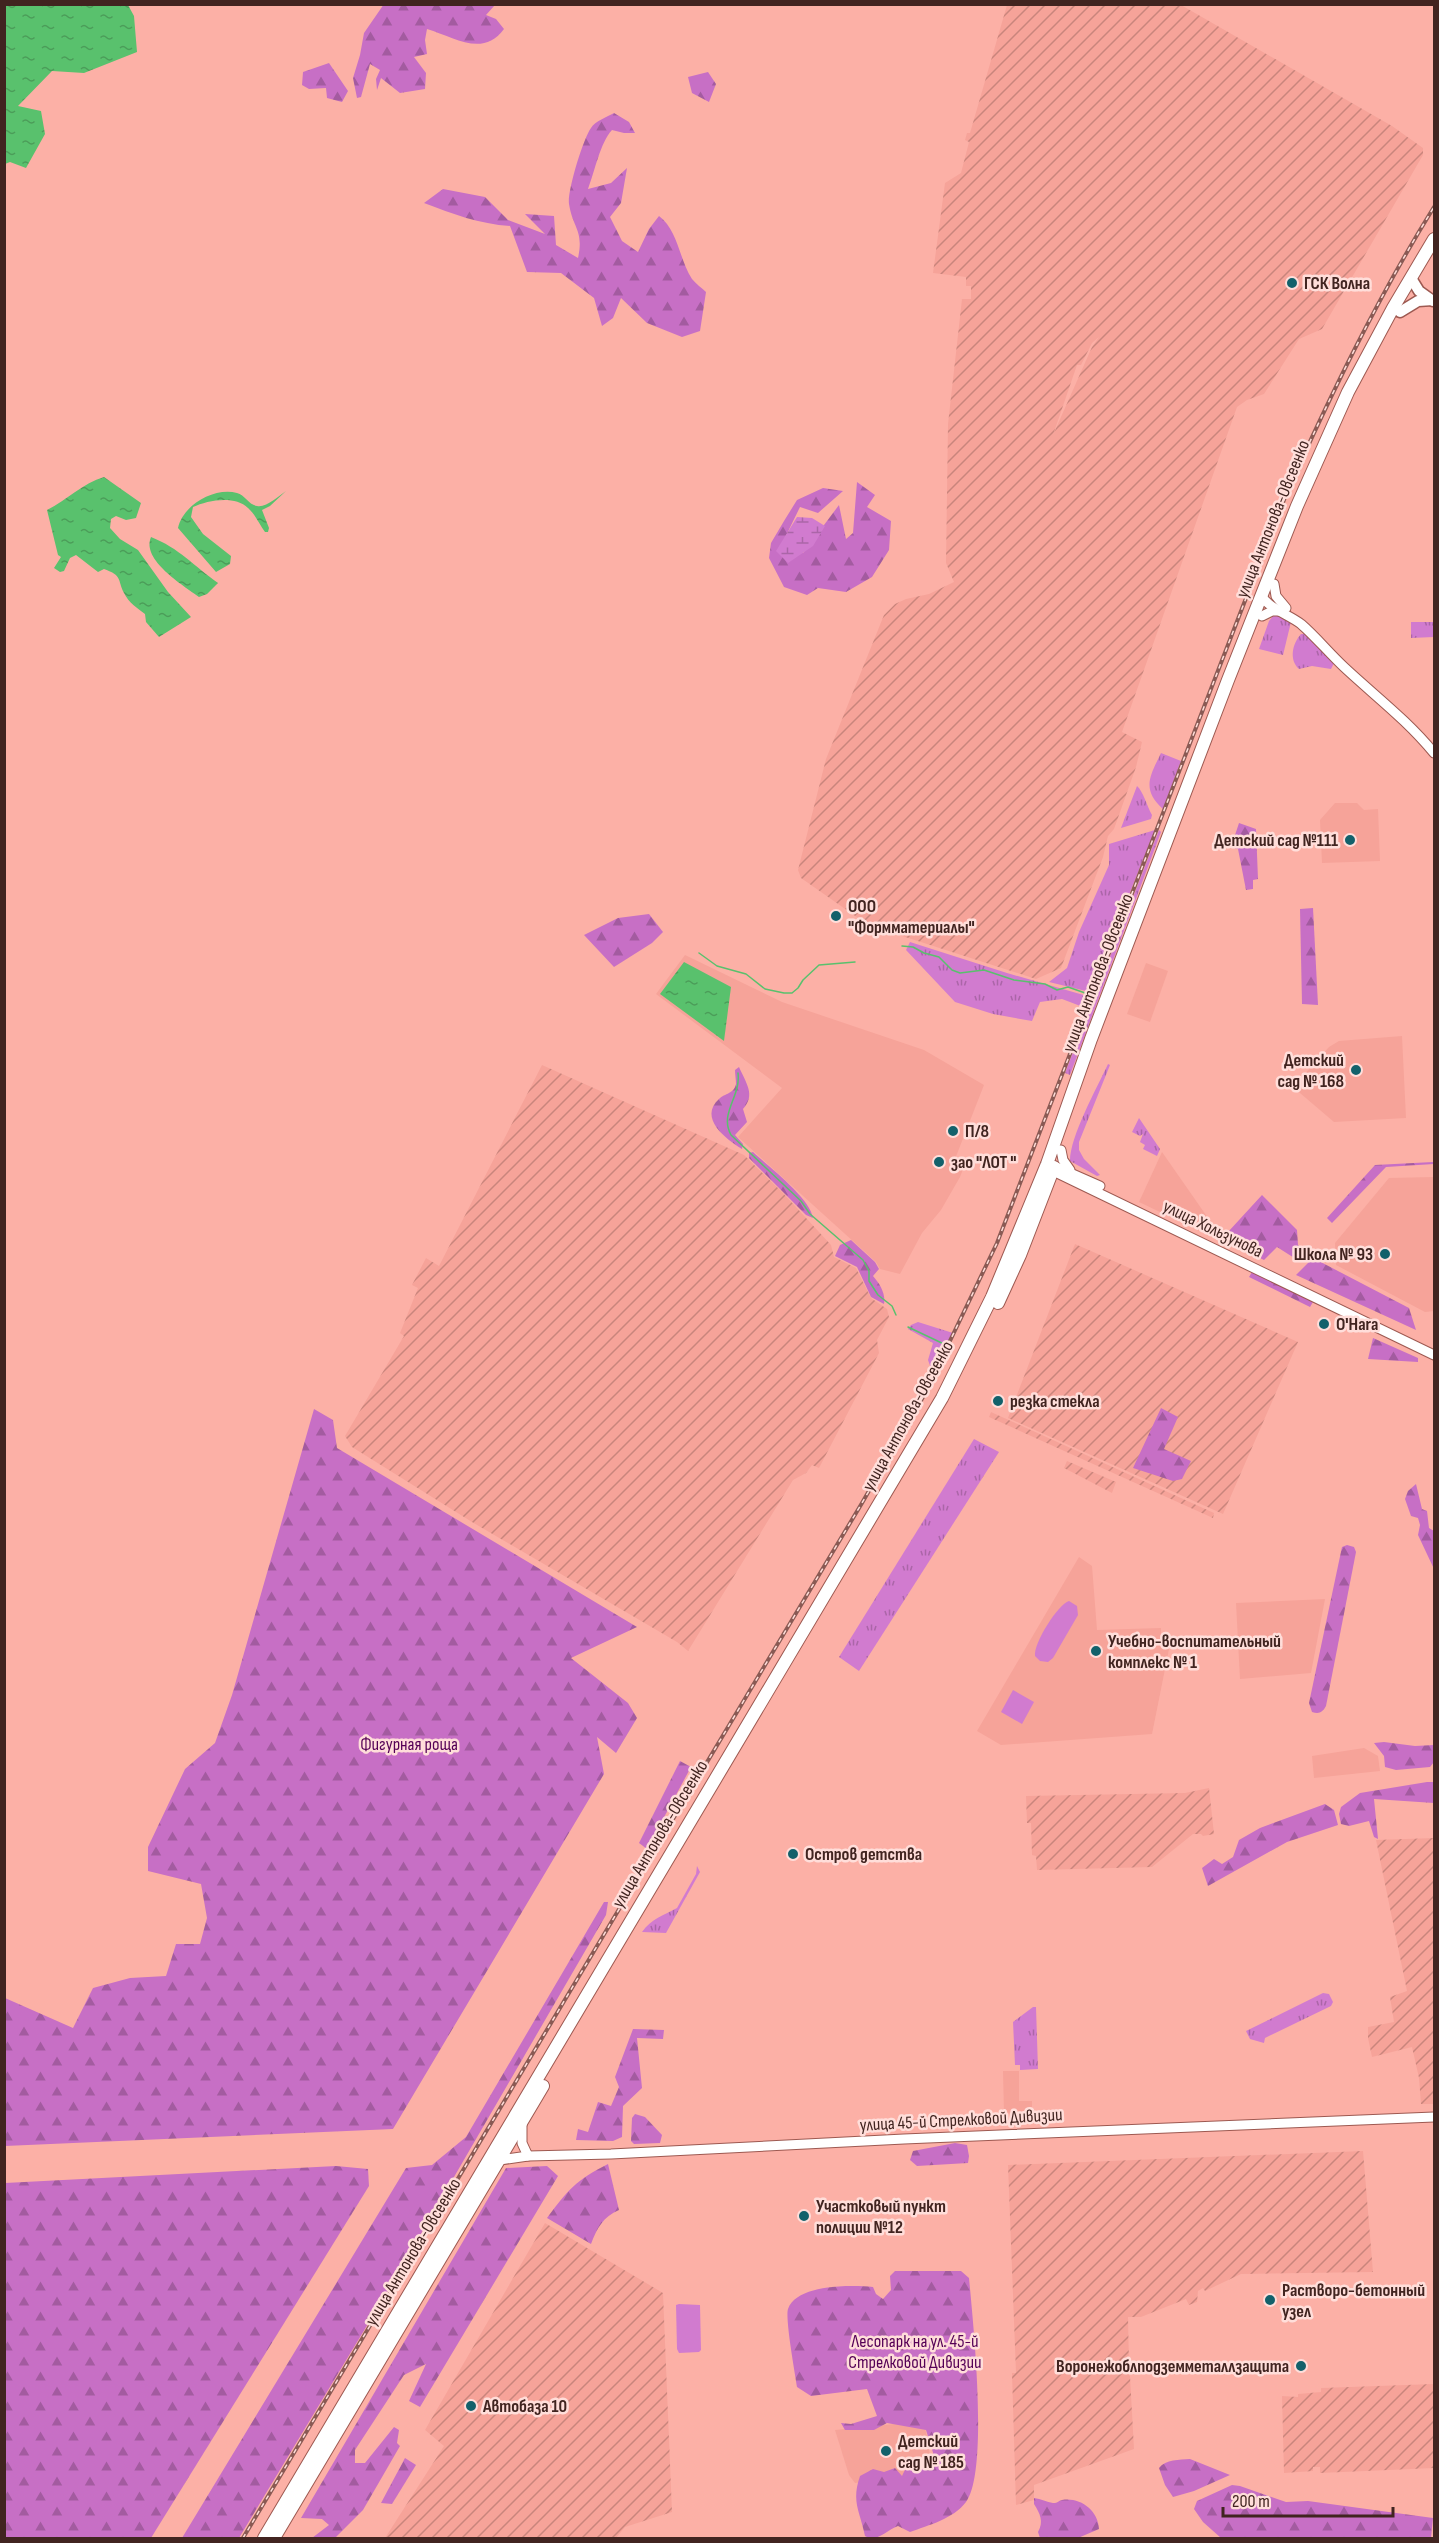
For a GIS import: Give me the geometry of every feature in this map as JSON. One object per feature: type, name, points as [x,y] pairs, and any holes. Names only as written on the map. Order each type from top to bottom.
[{"type":"highway","name":"улица Антонова-Овсеенко","points":[[264,2538],[496,2158],[522,2121],[948,1401],[999,1300],[1045,1191],[1091,1039],[1265,603],[1334,440],[1400,312],[1434,239]]},
{"type":"highway","name":"улица Антонова-Овсеенко","points":[[274,2538],[942,1398],[1061,1150],[1095,1051],[1327,437],[1348,392],[1413,282],[1434,253]]},
{"type":"main road","points":[[1413,282],[1434,301]]},
{"type":"main road","points":[[1400,312],[1418,301],[1434,301]]},
{"type":"main road","points":[[1274,584],[1276,596],[1284,609]]},
{"type":"main road","points":[[1265,603],[1284,609],[1309,626],[1406,714],[1434,744]]},
{"type":"main road","points":[[1309,626],[1342,665],[1416,730],[1434,753]]},
{"type":"main road","points":[[1061,1150],[1067,1167],[1076,1178]]},
{"type":"main road","name":"улица Хользунова","points":[[1052,1166],[1224,1248],[1434,1355]]},
{"type":"main road","points":[[1045,1191],[1058,1180],[1076,1178]]},
{"type":"main road","name":"улица Хользунова","points":[[1373,1322],[1434,1348]]},
{"type":"main road","name":"улица 45-й Стрелковой Дивизии","points":[[496,2158],[1434,2117]]},
{"type":"main road","points":[[522,2121],[522,2143],[528,2156]]},
{"type":"shaded area","points":[[1007,5],[1181,5],[1392,126],[1423,148],[1423,155],[1322,329],[1299,339],[1264,394],[1247,400],[1237,407],[1122,732],[1142,742],[1136,767],[1114,829],[1108,836],[1103,857],[1061,968],[1036,979],[868,925],[801,878],[798,870],[826,759],[884,615],[895,604],[929,594],[954,582],[946,563],[948,424],[962,299],[971,299],[971,286],[966,286],[966,277],[933,273],[945,183],[961,173],[969,142],[965,140],[967,133],[970,133]],"holes":[[[1099,337],[1092,347],[1053,435],[1077,365],[1081,365],[1092,343]]]},
{"type":"shaded area","name":"Детский сад №111","points":[[1335,803],[1357,803],[1364,810],[1378,809],[1380,861],[1322,863],[1320,820]]},
{"type":"shaded area","points":[[685,955],[782,1002],[924,1050],[984,1085],[955,1159],[965,1164],[960,1177],[941,1210],[922,1233],[900,1274],[880,1269],[876,1262],[738,1137],[782,1088],[656,994]]},
{"type":"shaded area","points":[[1146,963],[1168,971],[1150,1022],[1127,1014]]},
{"type":"shaded area","name":"Детский сад № 168","points":[[1402,1036],[1406,1118],[1334,1122],[1293,1087],[1329,1047],[1339,1041]]},
{"type":"shaded area","points":[[542,1065],[744,1155],[831,1245],[834,1257],[856,1268],[871,1298],[887,1309],[889,1317],[877,1340],[879,1353],[819,1468],[812,1465],[806,1473],[793,1480],[688,1651],[677,1642],[472,1522],[352,1447],[345,1436],[404,1336],[400,1333],[418,1288],[412,1285],[426,1258],[439,1266]]},
{"type":"shaded area","points":[[1162,1152],[1213,1226],[1212,1234],[1208,1235],[1139,1202]]},
{"type":"shaded area","name":"Школа № 93","points":[[1434,1177],[1434,1311],[1425,1312],[1336,1265],[1335,1243],[1389,1178]]},
{"type":"shaded area","points":[[1075,1244],[1298,1342],[1223,1514],[1008,1418]]},
{"type":"shaded area","points":[[991,1412],[1214,1513],[1213,1518],[989,1417]]},
{"type":"shaded area","points":[[1067,1461],[1116,1482],[1112,1493],[1064,1468]]},
{"type":"shaded area","name":"Учебно-воспитательный комплекс № 1","points":[[1079,1557],[1092,1566],[1097,1630],[1161,1628],[1161,1637],[1169,1649],[1152,1734],[1001,1745],[977,1731]]},
{"type":"shaded area","points":[[1325,1599],[1311,1673],[1240,1679],[1236,1603]]},
{"type":"shaded area","points":[[1364,1748],[1378,1756],[1380,1771],[1314,1778],[1312,1756]]},
{"type":"shaded area","points":[[1209,1788],[1214,1834],[1203,1836],[1193,1834],[1152,1867],[1037,1870],[1036,1856],[1032,1855],[1031,1823],[1027,1823],[1026,1796],[1185,1793]]},
{"type":"shaded area","points":[[1434,1838],[1434,2104],[1421,2104],[1419,2078],[1412,2047],[1372,2057],[1368,2038],[1368,2027],[1394,2022],[1390,1997],[1407,1991],[1376,1840]]},
{"type":"shaded area","points":[[1003,2071],[1019,2071],[1019,2101],[1032,2101],[1032,2112],[1004,2113]]},
{"type":"shaded area","points":[[1363,2151],[1373,2272],[1241,2274],[1205,2291],[1203,2288],[1198,2291],[1197,2302],[1189,2305],[1186,2299],[1141,2317],[1128,2317],[1129,2365],[1088,2367],[1089,2372],[1125,2371],[1130,2376],[1134,2449],[1034,2485],[1034,2500],[1016,2505],[1012,2373],[1016,2373],[1008,2165]]},
{"type":"shaded area","name":"Автобаза 10","points":[[545,2223],[663,2293],[672,2512],[625,2527],[616,2538],[385,2538],[444,2446],[425,2430]]},
{"type":"shaded area","points":[[1434,2384],[1434,2468],[1320,2473],[1320,2467],[1313,2467],[1313,2471],[1284,2473],[1282,2396],[1298,2397],[1298,2394],[1321,2392],[1321,2388]]},
{"type":"shaded area","name":"Детский сад № 185","points":[[924,2421],[933,2473],[855,2483],[849,2475],[835,2430]]},
{"type":"green space","points":[[384,4],[495,5],[486,15],[496,19],[504,29],[496,38],[478,44],[468,43],[427,29],[425,40],[427,54],[414,57],[426,73],[425,89],[400,93],[381,78],[377,90],[376,79],[380,70],[370,64],[361,97],[357,98],[353,78],[364,33]]},
{"type":"green space","points":[[329,63],[348,91],[342,102],[327,98],[326,88],[309,89],[302,85],[303,72]]},
{"type":"green space","points":[[708,72],[716,84],[709,102],[692,93],[688,77]]},
{"type":"green space","points":[[614,113],[629,122],[635,133],[612,130],[601,150],[588,189],[611,183],[627,168],[621,203],[610,217],[622,241],[638,252],[649,229],[659,216],[665,222],[692,279],[706,292],[700,331],[682,337],[647,323],[621,298],[613,318],[602,326],[594,298],[561,273],[527,272],[510,226],[477,221],[424,203],[443,189],[485,197],[508,220],[545,234],[525,214],[554,216],[556,245],[578,258],[579,235],[569,204],[573,178],[591,128],[598,121]]},
{"type":"green space","points":[[857,482],[875,495],[867,507],[891,521],[889,550],[872,577],[846,592],[818,588],[807,595],[784,587],[769,558],[771,543],[797,500],[823,488],[843,491],[818,513],[800,507],[779,550],[803,553],[839,505],[846,539],[853,533]]},
{"type":"green space","points":[[797,517],[812,518],[825,526],[813,546],[788,563],[776,551]]},
{"type":"green space","points":[[1274,615],[1279,615],[1291,622],[1283,655],[1259,649],[1269,621]]},
{"type":"green space","points":[[1411,622],[1434,622],[1434,637],[1411,638]]},
{"type":"green space","points":[[1301,634],[1306,634],[1334,663],[1331,669],[1312,666],[1299,669],[1294,661],[1293,652],[1295,642]]},
{"type":"green space","points":[[1161,753],[1181,761],[1163,809],[1156,802],[1150,789],[1151,776]]},
{"type":"green space","points":[[1137,786],[1152,815],[1151,819],[1121,828]]},
{"type":"green space","points":[[1239,823],[1256,829],[1258,879],[1253,880],[1253,889],[1246,890],[1238,849],[1231,847]]},
{"type":"green space","points":[[1155,830],[1090,992],[1049,982],[1067,968],[1079,932],[1109,865],[1109,844]]},
{"type":"green space","points":[[1159,830],[1161,832],[1070,1075],[1065,1073]]},
{"type":"green space","points":[[1313,908],[1318,1005],[1302,1004],[1300,909]]},
{"type":"green space","points":[[649,914],[663,932],[652,943],[614,967],[584,935],[618,918]]},
{"type":"green space","points":[[910,942],[1087,996],[1083,1007],[1062,999],[1040,1002],[1032,1021],[993,1014],[955,1002],[906,950]]},
{"type":"green space","points":[[1108,1064],[1110,1065],[1079,1142],[1079,1150],[1084,1159],[1100,1175],[1097,1176],[1070,1161],[1079,1126]]},
{"type":"green space","points":[[739,1067],[749,1094],[747,1104],[743,1109],[747,1122],[735,1135],[743,1144],[742,1149],[722,1134],[713,1121],[711,1113],[719,1099],[735,1087],[735,1070]]},
{"type":"green space","points":[[1139,1118],[1160,1149],[1157,1156],[1143,1149],[1145,1145],[1140,1142],[1143,1134],[1140,1136],[1132,1132]]},
{"type":"green space","points":[[1434,1146],[1434,1164],[1386,1167],[1332,1223],[1327,1218],[1375,1165],[1433,1162]]},
{"type":"green space","points":[[753,1152],[797,1192],[805,1201],[813,1218],[806,1215],[749,1158],[749,1153]]},
{"type":"green space","points":[[1262,1195],[1297,1230],[1298,1245],[1307,1252],[1299,1261],[1277,1247],[1264,1260],[1241,1249],[1228,1232]]},
{"type":"green space","points":[[851,1240],[875,1262],[879,1269],[873,1276],[882,1289],[884,1304],[871,1297],[857,1267],[835,1256],[840,1245]]},
{"type":"green space","points":[[1313,1258],[1409,1308],[1416,1330],[1296,1275]]},
{"type":"green space","points":[[1252,1272],[1313,1302],[1310,1307],[1249,1277]]},
{"type":"green space","points":[[918,1322],[953,1333],[933,1374],[928,1360],[933,1343],[908,1329]]},
{"type":"green space","points":[[1373,1338],[1418,1358],[1418,1362],[1368,1359]]},
{"type":"green space","points":[[1161,1408],[1178,1417],[1164,1449],[1191,1461],[1182,1479],[1173,1481],[1133,1468]]},
{"type":"green space","name":"Фигурная роща","points":[[314,1409],[333,1420],[337,1448],[637,1627],[571,1658],[628,1703],[637,1718],[616,1753],[597,1737],[604,1774],[393,2129],[5,2146],[5,1998],[73,2028],[93,1988],[130,1978],[166,1976],[176,1944],[200,1944],[207,1918],[201,1884],[148,1871],[148,1847],[185,1769],[215,1743],[232,1695]]},
{"type":"green space","points":[[974,1439],[999,1452],[859,1671],[839,1657]]},
{"type":"green space","points":[[1416,1484],[1422,1509],[1427,1511],[1429,1528],[1434,1531],[1434,1569],[1418,1535],[1420,1525],[1418,1518],[1411,1516],[1405,1499],[1408,1491]]},
{"type":"green space","points":[[1347,1545],[1354,1547],[1356,1552],[1326,1706],[1322,1712],[1314,1713],[1309,1703],[1342,1547]]},
{"type":"green space","points":[[1069,1601],[1077,1606],[1078,1615],[1053,1658],[1048,1662],[1040,1661],[1035,1656],[1035,1650],[1042,1634],[1059,1609]]},
{"type":"green space","points":[[1013,1690],[1034,1702],[1022,1724],[1001,1712]]},
{"type":"green space","points":[[1374,1743],[1415,1746],[1434,1745],[1434,1762],[1430,1767],[1396,1770],[1385,1767],[1384,1756]]},
{"type":"green space","points":[[680,1761],[691,1767],[647,1849],[639,1843]]},
{"type":"green space","points":[[1434,1782],[1434,1803],[1374,1799],[1378,1839],[1374,1837],[1369,1821],[1349,1826],[1341,1824],[1339,1814],[1341,1807],[1360,1793]]},
{"type":"green space","points":[[1325,1804],[1334,1810],[1338,1825],[1287,1842],[1208,1886],[1202,1868],[1214,1859],[1222,1864],[1233,1857],[1239,1840],[1260,1828]]},
{"type":"green space","points":[[697,1866],[700,1872],[666,1933],[642,1932],[654,1921],[677,1908],[696,1874]]},
{"type":"green space","points":[[604,1902],[608,1902],[606,1915],[389,2289],[239,2538],[182,2538],[406,2168],[432,2165],[466,2137]]},
{"type":"green space","points":[[1323,1993],[1329,1994],[1333,2002],[1331,2006],[1265,2038],[1264,2043],[1250,2039],[1246,2031]]},
{"type":"green space","points":[[1036,2007],[1038,2069],[1020,2070],[1020,2065],[1015,2065],[1013,2022]]},
{"type":"green space","points":[[633,2029],[664,2030],[663,2039],[637,2038],[642,2088],[623,2106],[622,2137],[613,2141],[576,2140],[578,2129],[588,2132],[598,2102],[611,2106],[619,2087],[615,2077]]},
{"type":"green space","points":[[635,2114],[645,2117],[662,2135],[660,2143],[634,2144],[631,2141],[632,2118]]},
{"type":"green space","points":[[955,2143],[967,2145],[968,2163],[917,2166],[910,2160],[913,2151]]},
{"type":"green space","points":[[608,2164],[619,2210],[601,2224],[591,2244],[547,2218],[573,2186]]},
{"type":"green space","points":[[336,2166],[368,2169],[369,2186],[151,2538],[5,2538],[5,2183]]},
{"type":"green space","points":[[547,2166],[558,2176],[420,2407],[409,2401],[426,2364],[404,2375],[355,2450],[355,2463],[365,2463],[394,2427],[399,2430],[397,2443],[400,2446],[363,2510],[335,2538],[312,2538],[329,2525],[322,2519],[301,2518],[506,2168]]},
{"type":"green space","name":"Лесопарк на ул. 45-й Стрелковой Дивизии","points":[[895,2271],[961,2271],[969,2278],[978,2395],[977,2460],[973,2486],[961,2508],[940,2521],[910,2532],[898,2526],[878,2537],[870,2538],[865,2536],[856,2500],[860,2476],[873,2469],[884,2472],[895,2468],[902,2476],[915,2460],[935,2459],[926,2430],[887,2423],[874,2430],[845,2430],[841,2423],[851,2424],[877,2416],[867,2389],[811,2396],[797,2387],[787,2315],[793,2301],[802,2295],[826,2288],[873,2287],[876,2294],[883,2299],[891,2290],[890,2276]]},
{"type":"green space","points":[[676,2305],[700,2305],[701,2350],[699,2352],[679,2353],[677,2349]]},
{"type":"green space","points":[[405,2458],[416,2465],[392,2504],[381,2503]]},
{"type":"green space","points":[[1190,2459],[1230,2475],[1194,2491],[1173,2497],[1165,2485],[1159,2468],[1169,2461]]},
{"type":"green space","points":[[1232,2485],[1286,2502],[1308,2501],[1433,2518],[1431,2538],[1221,2538],[1203,2522],[1194,2509],[1197,2501]]},
{"type":"green space","points":[[1034,2498],[1053,2503],[1069,2500],[1081,2503],[1092,2511],[1099,2529],[1078,2538],[1040,2538],[1038,2532],[1041,2524]]},
{"type":"water","points":[[5,4],[128,5],[134,16],[137,52],[84,73],[52,71],[18,106],[41,111],[45,134],[26,168],[10,162],[5,164]]},
{"type":"water","points":[[104,477],[141,503],[136,518],[126,520],[116,516],[111,519],[110,528],[120,539],[138,550],[168,592],[191,617],[159,637],[146,622],[145,614],[126,597],[119,578],[114,574],[104,569],[98,572],[76,555],[70,558],[64,571],[60,572],[54,568],[61,557],[58,555],[47,510],[89,483]]},
{"type":"water","points":[[286,491],[270,506],[262,510],[269,528],[268,532],[265,532],[248,508],[236,501],[206,502],[193,507],[191,517],[203,534],[231,556],[230,564],[216,572],[178,528],[186,512],[193,505],[210,495],[237,493],[252,504],[261,506]]},
{"type":"water","points":[[151,537],[178,552],[218,583],[207,594],[199,597],[174,579],[158,563],[152,554]]},
{"type":"water","points":[[684,962],[731,987],[724,1041],[660,994]]},
{"type":"waterway","points":[[902,946],[913,947],[939,957],[952,970],[960,973],[984,970],[1014,980],[1045,984],[1057,990],[1068,987],[1088,994]]},
{"type":"waterway","points":[[699,953],[717,966],[746,974],[765,989],[784,993],[792,993],[819,965],[855,962]]},
{"type":"waterway","points":[[738,1073],[738,1082],[727,1119],[731,1135],[801,1201],[810,1214],[863,1260],[869,1271],[869,1281],[878,1295],[892,1306],[896,1315]]},
{"type":"waterway","points":[[908,1327],[946,1345]]},
{"type":"railway","points":[[243,2538],[862,1503],[923,1397],[997,1243],[1287,492],[1356,347],[1434,207]]},
{"type":"place","name":"ГСК Волна","points":[[1292,283]]},
{"type":"place","name":"Детский сад №111","points":[[1350,840]]},
{"type":"place","name":"ООО \"Формматериалы\"","points":[[836,916]]},
{"type":"place","name":"Детский сад № 168","points":[[1356,1070]]},
{"type":"place","name":"П/8","points":[[953,1131]]},
{"type":"place","name":"зао \"ЛОТ \"","points":[[939,1162]]},
{"type":"place","name":"Школа № 93","points":[[1385,1254]]},
{"type":"place","name":"O'Hara","points":[[1324,1324]]},
{"type":"place","name":"резка стекла","points":[[998,1401]]},
{"type":"place","name":"Учебно-воспитательный комплекс № 1","points":[[1096,1651]]},
{"type":"place","name":"Остров детства","points":[[793,1854]]},
{"type":"place","name":"Участковый пункт полиции №12","points":[[804,2216]]},
{"type":"place","name":"Растворо-бетонный узел","points":[[1270,2300]]},
{"type":"place","name":"Воронежоблподземметаллзащита","points":[[1301,2366]]},
{"type":"place","name":"Автобаза 10","points":[[471,2406]]},
{"type":"place","name":"Детский сад № 185","points":[[886,2451]]}]
